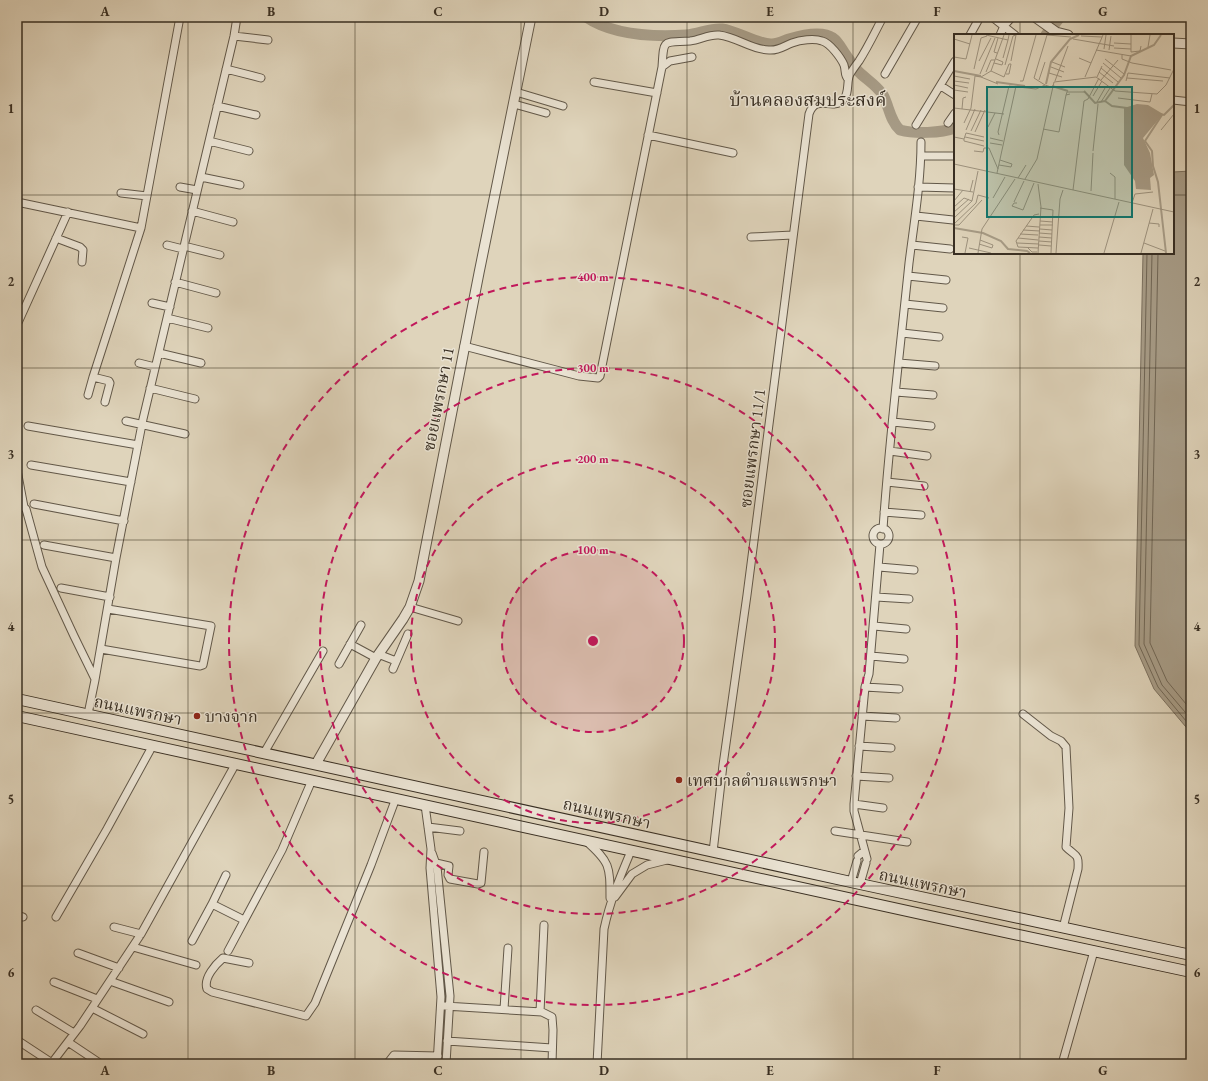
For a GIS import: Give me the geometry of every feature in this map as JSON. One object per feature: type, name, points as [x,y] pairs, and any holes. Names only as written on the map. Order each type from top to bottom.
[{"type":"main road","name":"ถนนแพรกษา","points":[[17,699],[988,912],[1191,955]]},
{"type":"main road","name":"ถนนแพรกษา","points":[[17,716],[396,798],[669,860],[1191,972]]},
{"type":"main road","points":[[985,928],[988,912]]},
{"type":"street","points":[[88,396],[141,228],[180,17]]},
{"type":"street","points":[[88,714],[142,424],[218,106],[237,17]]},
{"type":"street","name":"ซอยแพรกษา 11","points":[[316,764],[377,656],[404,619],[419,581],[464,346],[532,17]]},
{"type":"street","points":[[464,346],[589,378],[598,378],[600,376],[657,93],[664,46],[668,42],[695,40],[712,35],[720,35],[765,50],[775,50],[792,43],[817,40],[827,43],[835,52],[844,65],[845,76],[849,77],[883,17]]},
{"type":"street","points":[[885,74],[918,17]]},
{"type":"street","points":[[971,34],[980,17]]},
{"type":"street","points":[[992,17],[1014,34]]},
{"type":"street","points":[[1000,34],[1004,26],[1012,17]]},
{"type":"street","points":[[1039,20],[1056,32],[1064,34]]},
{"type":"street","points":[[234,36],[268,40]]},
{"type":"street","points":[[1174,43],[1191,44]]},
{"type":"street","points":[[662,67],[670,61],[692,57]]},
{"type":"street","points":[[916,125],[954,63]]},
{"type":"street","points":[[226,69],[261,78]]},
{"type":"street","name":"ซอยแพรกษา 11/1","points":[[713,852],[723,764],[746,603],[786,300],[793,235],[811,109],[818,103],[836,104],[844,100],[849,77]]},
{"type":"street","points":[[594,82],[657,93]]},
{"type":"street","points":[[941,86],[954,94]]},
{"type":"street","points":[[516,92],[563,106]]},
{"type":"street","points":[[1174,100],[1191,102]]},
{"type":"street","points":[[514,104],[546,112]]},
{"type":"street","points":[[218,106],[256,115]]},
{"type":"street","points":[[948,123],[954,114]]},
{"type":"street","points":[[648,135],[733,153]]},
{"type":"street","points":[[209,141],[249,151]]},
{"type":"street","points":[[883,529],[902,332],[916,216],[921,142]]},
{"type":"street","points":[[921,156],[954,156]]},
{"type":"street","points":[[200,177],[240,185]]},
{"type":"street","points":[[180,187],[197,190]]},
{"type":"street","points":[[918,187],[954,188]]},
{"type":"street","points":[[121,192],[147,196]]},
{"type":"street","points":[[17,202],[141,228]]},
{"type":"street","points":[[192,211],[233,222]]},
{"type":"street","points":[[17,325],[68,212]]},
{"type":"street","points":[[916,216],[953,220]]},
{"type":"street","points":[[751,237],[793,235]]},
{"type":"street","points":[[56,238],[80,247],[83,250],[82,262]]},
{"type":"street","points":[[167,245],[220,255]]},
{"type":"street","points":[[912,245],[950,249]]},
{"type":"street","points":[[908,276],[946,280]]},
{"type":"street","points":[[176,282],[216,293]]},
{"type":"street","points":[[152,303],[170,307]]},
{"type":"street","points":[[905,304],[942,308]]},
{"type":"street","points":[[167,318],[208,328]]},
{"type":"street","points":[[902,332],[939,337]]},
{"type":"street","points":[[158,353],[201,363]]},
{"type":"street","points":[[139,363],[155,367]]},
{"type":"street","points":[[899,363],[935,366]]},
{"type":"street","points":[[93,377],[110,383],[105,402]]},
{"type":"street","points":[[150,388],[195,399]]},
{"type":"street","points":[[896,392],[933,395]]},
{"type":"street","points":[[126,421],[185,434]]},
{"type":"street","points":[[893,422],[931,426]]},
{"type":"street","points":[[28,426],[138,446]]},
{"type":"street","points":[[890,451],[927,456]]},
{"type":"street","points":[[31,465],[131,482]]},
{"type":"street","points":[[17,470],[21,507],[26,509],[42,567],[95,680]]},
{"type":"street","points":[[887,482],[924,486]]},
{"type":"street","points":[[34,504],[124,521]]},
{"type":"street","points":[[884,512],[921,515]]},
{"type":"street","points":[[877,529],[883,529],[887,532],[888,536],[884,543],[880,544],[876,543],[873,536],[877,529]]},
{"type":"street","points":[[856,883],[866,861],[854,811],[854,804],[865,687],[869,674],[874,626],[880,544]]},
{"type":"street","points":[[44,545],[116,558]]},
{"type":"street","points":[[879,567],[914,570]]},
{"type":"street","points":[[61,588],[110,597]]},
{"type":"street","points":[[876,597],[909,599]]},
{"type":"street","points":[[410,607],[458,620]]},
{"type":"street","points":[[101,649],[200,666],[203,665],[211,626],[108,609]]},
{"type":"street","points":[[339,664],[361,625]]},
{"type":"street","points":[[874,626],[906,629]]},
{"type":"street","points":[[393,669],[408,634]]},
{"type":"street","points":[[350,644],[377,656],[396,661]]},
{"type":"street","points":[[264,753],[323,651]]},
{"type":"street","points":[[871,656],[904,659]]},
{"type":"street","points":[[865,687],[900,689]]},
{"type":"street","points":[[1023,714],[1051,736],[1061,741],[1066,747],[1069,808],[1066,847],[1077,856],[1078,869],[1063,928]]},
{"type":"street","points":[[862,716],[896,718]]},
{"type":"street","points":[[56,917],[153,745]]},
{"type":"street","points":[[859,746],[891,748]]},
{"type":"street","points":[[17,1040],[52,1063],[92,1008],[141,934],[236,763]]},
{"type":"street","points":[[856,776],[889,778]]},
{"type":"street","points":[[228,951],[282,850],[312,780]]},
{"type":"street","points":[[249,963],[223,958],[208,977],[206,983],[207,989],[212,992],[306,1016],[315,1003],[371,865],[396,798]]},
{"type":"street","points":[[854,804],[883,808]]},
{"type":"street","points":[[425,805],[431,849],[436,864],[450,996],[446,1064]]},
{"type":"street","points":[[428,827],[460,830]]},
{"type":"street","points":[[835,830],[861,836],[907,842]]},
{"type":"street","points":[[586,841],[601,854],[608,867],[610,881],[610,904]]},
{"type":"street","points":[[387,1064],[394,1055],[438,1060],[440,1006],[430,868],[431,849]]},
{"type":"street","points":[[597,1064],[604,929],[610,904],[630,851]]},
{"type":"street","points":[[856,883],[857,858],[864,851]]},
{"type":"street","points":[[436,864],[448,866],[448,875],[450,879],[478,884],[481,883],[484,852]]},
{"type":"street","points":[[610,904],[632,874],[647,865],[669,860]]},
{"type":"street","points":[[192,941],[226,875]]},
{"type":"street","points":[[212,904],[244,920]]},
{"type":"street","points":[[540,1012],[544,925]]},
{"type":"street","points":[[114,927],[141,934]]},
{"type":"street","points":[[436,939],[444,938]]},
{"type":"street","points":[[133,947],[196,965]]},
{"type":"street","points":[[504,1009],[508,948]]},
{"type":"street","points":[[1062,1064],[1094,951]]},
{"type":"street","points":[[78,953],[119,968]]},
{"type":"street","points":[[110,981],[170,1002]]},
{"type":"street","points":[[54,982],[97,999]]},
{"type":"street","points":[[440,1006],[504,1009],[548,1014],[552,1017],[552,1064]]},
{"type":"street","points":[[92,1008],[143,1034]]},
{"type":"street","points":[[36,1010],[74,1033]]},
{"type":"street","points":[[447,1041],[552,1048]]},
{"type":"street","points":[[68,1042],[101,1064]]},
{"type":"water","points":[[1191,171],[1191,733],[1154,689],[1135,646],[1143,254],[1174,254],[1174,172]]},
{"type":"waterway","points":[[586,17],[609,28],[634,34],[661,36],[686,35],[713,29],[722,29],[767,44],[778,43],[806,35],[823,34],[833,38],[857,70],[881,92],[894,122],[900,130],[928,132],[954,128]]},
{"type":"waterway","points":[[1047,34],[1060,17]]},
{"type":"place","name":"บางจาก","points":[[197,716]]},
{"type":"place","name":"เทศบาลตำบลแพรกษา","points":[[679,780]]},
{"type":"district","name":"บ้านคลองสมประสงค์","points":[[808,100]]}]
